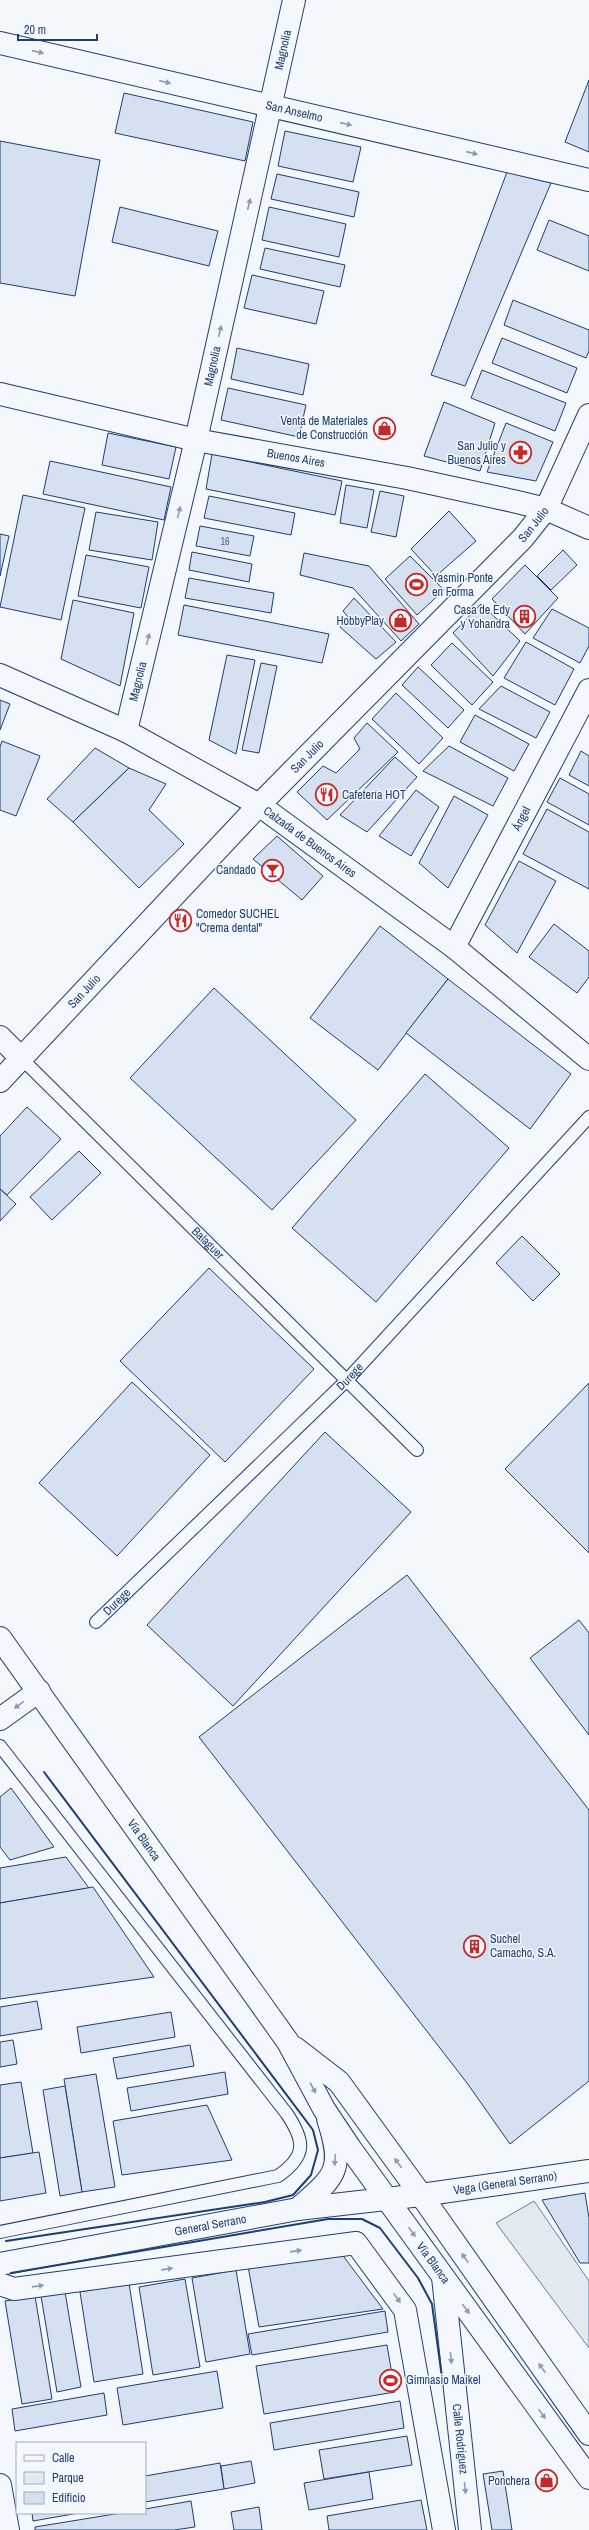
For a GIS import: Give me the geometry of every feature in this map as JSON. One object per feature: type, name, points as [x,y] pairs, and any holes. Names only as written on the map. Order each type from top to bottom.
[{"type":"street","name":"Magnolia","points":[[126,731],[196,440],[294,0]]},
{"type":"street","name":"San Anselmo","points":[[0,43],[589,180]]},
{"type":"street","name":"Buenos Aires","points":[[0,394],[196,440],[407,478],[546,509],[589,528]]},
{"type":"street","name":"San Julio","points":[[0,1081],[259,805],[522,538],[546,509],[589,415]]},
{"type":"street","name":"Calzada de Buenos Aires","points":[[0,675],[126,731],[259,805],[454,947],[589,1058]]},
{"type":"street","name":"Ángel","points":[[454,947],[589,690]]},
{"type":"street","name":"Balaguer","points":[[0,1037],[21,1058]]},
{"type":"street","name":"Vía Blanca","points":[[0,1638],[288,2042],[324,2109],[350,2148],[390,2200],[443,2277],[589,2478]]},
{"type":"street","points":[[0,1719],[39,1691]]},
{"type":"street","name":"Vía Blanca","points":[[288,2042],[339,2082],[421,2195],[589,2434]]},
{"type":"street","points":[[298,2210],[330,2181],[336,2166],[336,2144],[324,2109]]},
{"type":"street","name":"Vega (General Serrano)","points":[[421,2195],[589,2171]]},
{"type":"street","name":"General Serrano","points":[[0,2264],[298,2210],[390,2200],[421,2195]]},
{"type":"street","points":[[0,2284],[14,2289],[356,2243],[405,2310],[444,2530]]},
{"type":"street","name":"Calle Rodríguez","points":[[443,2277],[470,2530]]},
{"type":"street","points":[[0,2485],[8,2530]]},
{"type":"lane","name":"Balaguer","points":[[21,1058],[417,1450]]},
{"type":"lane","name":"Durege","points":[[96,1622],[346,1380],[589,1117]]},
{"type":"lane","points":[[0,1746],[287,2114],[299,2132],[301,2147],[293,2165],[278,2176],[0,2232]]},
{"type":"green space","points":[[534,2201],[589,2281],[589,2348],[496,2223]]},
{"type":"building","points":[[589,80],[589,152],[565,142]]},
{"type":"building","points":[[124,93],[253,122],[245,161],[115,133]]},
{"type":"building","points":[[285,131],[361,147],[353,182],[278,166]]},
{"type":"building","points":[[0,141],[100,160],[75,296],[0,283]]},
{"type":"building","points":[[507,172],[551,183],[465,386],[431,375]]},
{"type":"building","points":[[277,174],[359,192],[354,217],[271,199]]},
{"type":"building","points":[[120,207],[218,231],[209,266],[112,242]]},
{"type":"building","points":[[269,207],[346,224],[339,257],[262,240]]},
{"type":"building","points":[[549,220],[589,236],[589,271],[537,250]]},
{"type":"building","points":[[265,248],[345,265],[340,287],[260,269]]},
{"type":"building","points":[[252,275],[324,291],[316,324],[244,308]]},
{"type":"building","points":[[513,300],[589,330],[589,351],[586,358],[504,325]]},
{"type":"building","points":[[502,338],[577,368],[567,393],[492,363]]},
{"type":"building","points":[[237,348],[309,364],[303,395],[231,379]]},
{"type":"building","points":[[482,370],[566,403],[555,431],[471,398]]},
{"type":"building","points":[[228,388],[306,405],[299,437],[221,420]]},
{"type":"building","points":[[444,402],[495,423],[480,471],[424,456]]},
{"type":"building","points":[[506,423],[553,442],[536,481],[487,472]]},
{"type":"building","points":[[108,433],[176,447],[169,479],[102,465]]},
{"type":"building","points":[[212,454],[342,481],[335,515],[206,489]]},
{"type":"building","points":[[50,461],[171,487],[164,520],[43,494]]},
{"type":"building","points":[[346,485],[374,490],[367,528],[340,523]]},
{"type":"building","points":[[380,491],[404,496],[396,537],[371,532]]},
{"type":"building","points":[[23,495],[85,508],[61,620],[0,607]]},
{"type":"building","points":[[209,496],[295,513],[291,535],[204,518]]},
{"type":"building","points":[[449,511],[476,541],[436,576],[411,549]]},
{"type":"building","points":[[96,512],[158,522],[152,560],[89,550]]},
{"type":"building","points":[[200,526],[254,536],[250,556],[196,546]]},
{"type":"building","points":[[0,534],[9,536],[0,576]]},
{"type":"building","points":[[563,550],[577,565],[551,590],[537,576]]},
{"type":"building","points":[[192,552],[252,564],[249,582],[189,570]]},
{"type":"building","points":[[304,553],[369,566],[419,624],[401,641],[353,588],[300,575]]},
{"type":"building","points":[[86,555],[149,567],[141,608],[78,596]]},
{"type":"building","points":[[410,556],[444,590],[417,615],[385,579]]},
{"type":"building","name":"Casa de Edy y Yohandra","points":[[525,565],[558,598],[525,634],[492,599]]},
{"type":"building","points":[[189,578],[274,593],[271,613],[185,598]]},
{"type":"building","points":[[354,598],[396,642],[376,659],[340,627],[349,618],[343,611]]},
{"type":"building","points":[[73,600],[134,613],[120,686],[61,659]]},
{"type":"building","points":[[481,604],[520,641],[493,676],[453,633]]},
{"type":"building","points":[[184,605],[329,634],[322,663],[178,635]]},
{"type":"building","points":[[552,609],[589,628],[589,646],[580,663],[533,638]]},
{"type":"building","points":[[526,642],[574,669],[555,705],[504,678]]},
{"type":"building","points":[[452,643],[493,682],[472,705],[431,665]]},
{"type":"building","points":[[227,655],[255,660],[236,754],[209,740]]},
{"type":"building","points":[[261,663],[277,666],[259,753],[242,750]]},
{"type":"building","points":[[418,667],[464,710],[448,728],[402,685]]},
{"type":"building","points":[[501,686],[550,712],[536,738],[479,709]]},
{"type":"building","points":[[396,693],[443,738],[419,764],[372,719]]},
{"type":"building","points":[[0,700],[10,704],[0,730]]},
{"type":"building","points":[[475,715],[529,744],[514,771],[460,742]]},
{"type":"building","points":[[367,723],[398,752],[327,820],[297,792],[323,766],[336,773],[360,749],[354,738]]},
{"type":"building","points":[[2,741],[40,756],[16,816],[0,810],[0,747]]},
{"type":"building","points":[[449,746],[508,778],[493,806],[423,771]]},
{"type":"building","points":[[95,748],[129,768],[73,822],[47,799]]},
{"type":"building","points":[[581,751],[589,756],[589,786],[569,775]]},
{"type":"building","points":[[395,757],[417,777],[367,832],[340,815]]},
{"type":"building","points":[[129,768],[166,784],[149,810],[184,844],[139,888],[73,822]]},
{"type":"building","points":[[560,778],[589,794],[589,825],[547,802]]},
{"type":"building","points":[[416,790],[439,807],[411,856],[379,836]]},
{"type":"building","points":[[454,796],[488,815],[448,888],[419,863]]},
{"type":"building","points":[[547,809],[589,832],[589,889],[523,854]]},
{"type":"building","points":[[277,836],[323,876],[302,900],[253,859]]},
{"type":"building","points":[[519,861],[556,881],[517,953],[485,925]]},
{"type":"building","points":[[554,924],[589,951],[589,977],[577,993],[529,957]]},
{"type":"building","points":[[380,926],[448,979],[378,1070],[310,1018]]},
{"type":"building","points":[[448,979],[571,1074],[530,1129],[406,1033]]},
{"type":"building","points":[[214,988],[356,1120],[272,1210],[130,1078]]},
{"type":"building","points":[[425,1074],[509,1148],[376,1302],[292,1228]]},
{"type":"building","points":[[27,1107],[61,1139],[7,1195],[0,1189],[0,1136]]},
{"type":"building","points":[[79,1151],[101,1173],[52,1220],[30,1197]]},
{"type":"building","points":[[0,1189],[16,1204],[0,1221]]},
{"type":"building","points":[[522,1236],[560,1274],[533,1301],[496,1263]]},
{"type":"building","points":[[209,1268],[314,1369],[225,1462],[120,1361]]},
{"type":"building","points":[[132,1382],[210,1455],[117,1556],[39,1483]]},
{"type":"building","points":[[589,1383],[589,1553],[505,1469]]},
{"type":"building","points":[[325,1432],[411,1512],[233,1706],[147,1625]]},
{"type":"building","name":"Suchel Camacho, S.A.","points":[[407,1575],[589,1810],[589,2081],[510,2144],[467,2083],[199,1737]]},
{"type":"building","points":[[579,1620],[589,1633],[589,1735],[530,1658]]},
{"type":"building","points":[[11,1788],[54,1847],[10,1860],[0,1847],[0,1797]]},
{"type":"building","points":[[66,1857],[89,1888],[0,1903],[0,1868]]},
{"type":"building","points":[[93,1887],[154,1977],[0,1999],[0,1903]]},
{"type":"building","points":[[37,2001],[42,2029],[0,2036],[0,2007]]},
{"type":"building","points":[[171,2012],[175,2037],[81,2053],[77,2027]]},
{"type":"building","points":[[13,2040],[17,2064],[0,2067],[0,2042]]},
{"type":"building","points":[[190,2045],[194,2066],[117,2079],[113,2058]]},
{"type":"building","points":[[225,2072],[228,2094],[131,2111],[127,2088]]},
{"type":"building","points":[[96,2074],[115,2187],[82,2192],[64,2079]]},
{"type":"building","points":[[21,2082],[33,2153],[0,2158],[0,2085]]},
{"type":"building","points":[[65,2086],[82,2192],[60,2196],[43,2090]]},
{"type":"building","points":[[207,2105],[232,2160],[122,2175],[113,2121]]},
{"type":"building","points":[[39,2152],[46,2193],[0,2201],[0,2158]]},
{"type":"building","points":[[585,2193],[589,2218],[589,2263],[580,2263],[542,2200]]},
{"type":"building","points":[[341,2253],[383,2309],[259,2327],[248,2266]]},
{"type":"building","points":[[236,2270],[250,2354],[206,2362],[192,2278]]},
{"type":"building","points":[[185,2279],[200,2367],[153,2375],[139,2287]]},
{"type":"building","points":[[129,2283],[143,2374],[94,2382],[80,2292]]},
{"type":"building","points":[[65,2292],[81,2387],[57,2392],[41,2296]]},
{"type":"building","points":[[35,2296],[52,2399],[22,2404],[5,2301]]},
{"type":"building","points":[[385,2311],[388,2332],[252,2355],[248,2334]]},
{"type":"building","points":[[387,2345],[395,2392],[264,2414],[256,2366]]},
{"type":"building","points":[[217,2371],[223,2408],[123,2425],[117,2388]]},
{"type":"building","points":[[104,2393],[107,2415],[15,2431],[12,2409]]},
{"type":"building","points":[[400,2401],[404,2428],[274,2450],[270,2423]]},
{"type":"building","points":[[407,2436],[412,2465],[324,2479],[319,2450]]},
{"type":"building","points":[[251,2461],[255,2483],[224,2489],[221,2466]]},
{"type":"building","points":[[220,2463],[224,2489],[146,2502],[146,2476]]},
{"type":"building","points":[[503,2471],[512,2530],[492,2530],[483,2474]]},
{"type":"building","points":[[369,2472],[373,2499],[309,2510],[304,2483]]},
{"type":"building","points":[[421,2500],[427,2530],[329,2530],[327,2516]]},
{"type":"building","points":[[191,2501],[195,2527],[174,2530],[35,2530],[35,2527],[115,2514],[146,2514],[146,2509]]},
{"type":"building","points":[[259,2507],[262,2530],[234,2530],[231,2512]]},
{"type":"building","points":[[32,2514],[73,2514],[33,2521]]},
{"type":"wall","points":[[6,2241],[265,2202],[293,2195],[311,2175],[318,2150],[313,2130],[44,1772]]},
{"type":"wall","points":[[11,2273],[328,2219],[362,2219],[380,2228],[418,2278],[432,2304],[443,2385]]},
{"type":"place","name":"Venta de Materiales de Construcción","points":[[384,428]]},
{"type":"place","name":"San Julio y Buenos Aires","points":[[521,453]]},
{"type":"place","name":"Yasmin Ponte en Forma","points":[[417,585]]},
{"type":"place","name":"Casa de Edy y Yohandra","points":[[525,617]]},
{"type":"place","name":"HobbyPlay","points":[[400,621]]},
{"type":"place","name":"Cafetería HOT","points":[[326,795]]},
{"type":"place","name":"Candado","points":[[272,870]]},
{"type":"place","name":"Comedor SUCHEL \"Crema dental\"","points":[[181,921]]},
{"type":"place","name":"Suchel Camacho, S.A.","points":[[475,1946]]},
{"type":"place","name":"Gimnasio Maikel","points":[[391,2380]]},
{"type":"place","name":"Ponchera","points":[[546,2481]]}]
